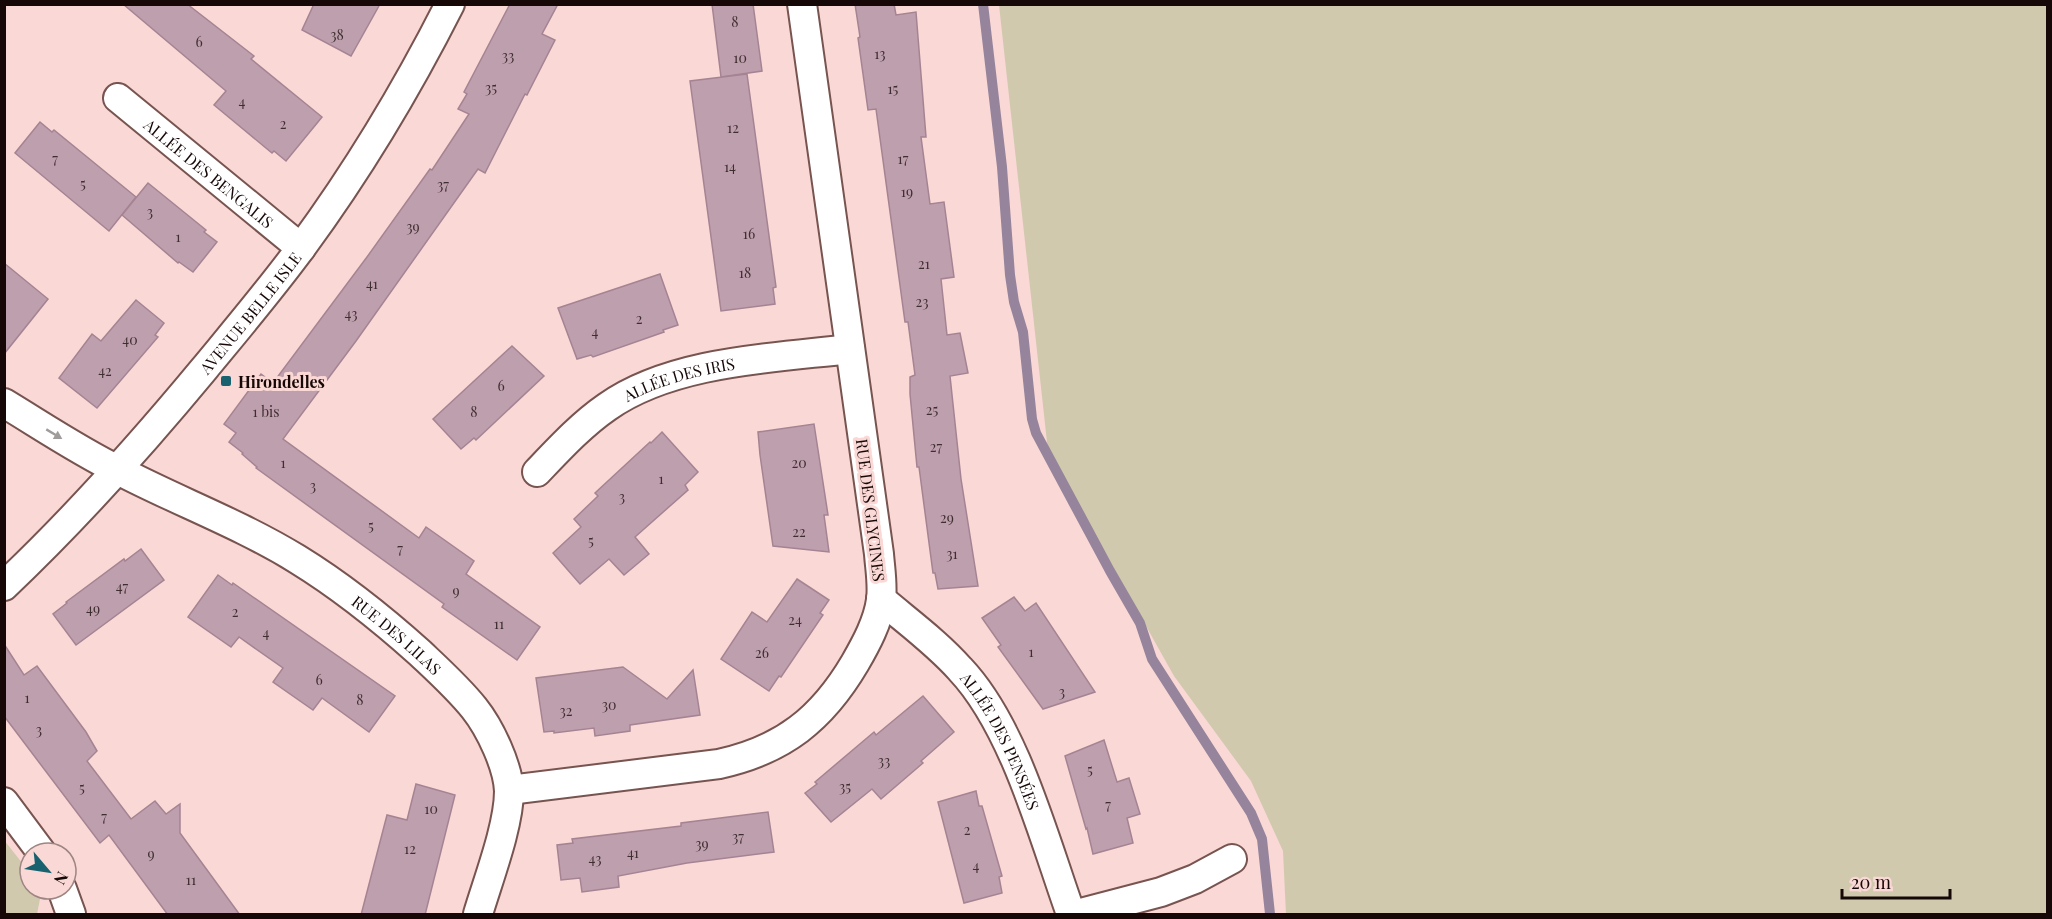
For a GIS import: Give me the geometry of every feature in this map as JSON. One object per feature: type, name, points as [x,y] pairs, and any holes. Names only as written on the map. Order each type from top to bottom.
[{"type":"street","name":"AVENUE BELLE ISLE","points":[[4,586],[118,470],[251,312],[301,248],[335,200],[400,96],[450,4]]},
{"type":"street","name":"RUE DES GLYCINES","points":[[509,790],[719,764],[756,754],[804,726],[830,700],[865,646],[876,620],[881,599],[879,554],[802,4]]},
{"type":"street","name":"ALLÉE DES BENGALIS","points":[[118,98],[301,248]]},
{"type":"street","name":"ALLÉE DES IRIS","points":[[537,472],[572,436],[608,406],[639,389],[676,376],[724,365],[850,349]]},
{"type":"street","name":"RUE DES LILAS","points":[[4,403],[118,470],[200,508],[297,559],[342,588],[387,624],[438,670],[474,708],[499,753],[509,790],[505,821],[478,915]]},
{"type":"street","name":"ALLÉE DES PENSÉES","points":[[881,599],[962,670],[986,702],[1012,752],[1071,915]]},
{"type":"street","points":[[4,802],[33,841]]},
{"type":"street","points":[[1077,915],[1169,889],[1195,879],[1232,859]]},
{"type":"shaded area","points":[[999,5],[2047,5],[2047,914],[1286,914],[1283,851],[1251,781],[1174,676],[1048,451]]},
{"type":"shaded area","points":[[4,840],[18,858],[18,901],[40,901],[37,914],[5,914]]},
{"type":"building","points":[[123,4],[187,4],[254,56],[251,59],[322,117],[286,161],[274,151],[272,153],[214,105],[226,91]]},
{"type":"building","points":[[314,4],[380,4],[351,56],[302,30]]},
{"type":"building","points":[[510,4],[558,4],[542,34],[555,40],[527,95],[525,94],[485,173],[478,169],[356,341],[283,439],[419,538],[426,527],[474,561],[466,574],[540,627],[517,660],[442,607],[444,604],[256,468],[229,442],[236,433],[224,424],[261,374],[273,383],[430,169],[432,170],[469,114],[458,109],[467,94],[464,92]]},
{"type":"building","points":[[712,4],[753,4],[762,71],[721,77]]},
{"type":"building","points":[[855,4],[894,4],[896,15],[916,12],[926,137],[921,137],[930,204],[944,202],[954,277],[941,279],[947,335],[960,333],[968,373],[950,376],[961,479],[978,586],[938,589],[935,573],[933,573],[919,467],[917,467],[910,394],[910,377],[915,375],[908,322],[905,322],[876,109],[868,110]]},
{"type":"building","points":[[747,74],[776,287],[773,288],[775,304],[721,311],[690,81]]},
{"type":"building","points":[[40,122],[52,132],[54,130],[136,197],[109,231],[15,153]]},
{"type":"building","points":[[148,183],[206,230],[204,232],[217,242],[193,272],[178,263],[122,215]]},
{"type":"building","points":[[4,263],[48,299],[4,354]]},
{"type":"building","points":[[660,274],[678,325],[593,357],[591,355],[577,359],[558,308]]},
{"type":"building","points":[[136,300],[164,323],[155,335],[158,337],[97,408],[59,378],[92,334],[101,341]]},
{"type":"building","points":[[512,346],[544,376],[476,440],[474,438],[461,449],[433,419]]},
{"type":"building","points":[[814,424],[828,515],[824,515],[829,552],[773,546],[760,455],[758,432]]},
{"type":"building","points":[[662,432],[698,472],[685,485],[688,490],[635,537],[649,554],[624,575],[609,559],[580,584],[553,553],[581,527],[574,519],[598,496],[595,493]]},
{"type":"building","points":[[141,549],[164,580],[76,645],[53,614],[124,559],[125,561]]},
{"type":"building","points":[[218,575],[232,585],[233,583],[395,696],[369,732],[322,698],[313,710],[273,682],[283,668],[239,637],[231,647],[188,617]]},
{"type":"building","points":[[797,579],[829,600],[820,613],[823,615],[769,691],[721,659],[752,612],[767,622]]},
{"type":"building","points":[[1014,597],[1025,611],[1036,603],[1095,692],[1043,709],[998,647],[1001,645],[982,618]]},
{"type":"building","points":[[4,644],[24,675],[37,666],[86,732],[97,751],[87,761],[131,819],[155,801],[166,814],[180,804],[180,833],[240,915],[168,915],[109,835],[100,843],[4,716]]},
{"type":"building","points":[[623,667],[667,699],[693,670],[700,715],[630,725],[630,731],[595,736],[594,728],[544,732],[536,678]]},
{"type":"building","points":[[923,696],[954,732],[921,761],[923,763],[881,799],[872,789],[831,822],[805,793],[874,732],[876,735]]},
{"type":"building","points":[[1104,740],[1117,782],[1129,778],[1140,814],[1127,818],[1133,843],[1093,854],[1065,756]]},
{"type":"building","points":[[416,784],[455,795],[425,915],[361,915],[387,815],[407,820]]},
{"type":"building","points":[[976,791],[1002,876],[999,877],[1002,893],[964,903],[938,802]]},
{"type":"building","points":[[768,812],[774,852],[687,863],[618,876],[619,887],[582,892],[580,878],[561,880],[557,845],[573,843],[572,839],[681,826],[681,823]]},
{"type":"waterway","points":[[983,4],[1002,167],[1010,275],[1014,302],[1023,332],[1032,419],[1036,433],[1140,623],[1152,659],[1251,813],[1262,839],[1270,914]]},
{"type":"place","name":"Hirondelles","points":[[226,381]]}]
